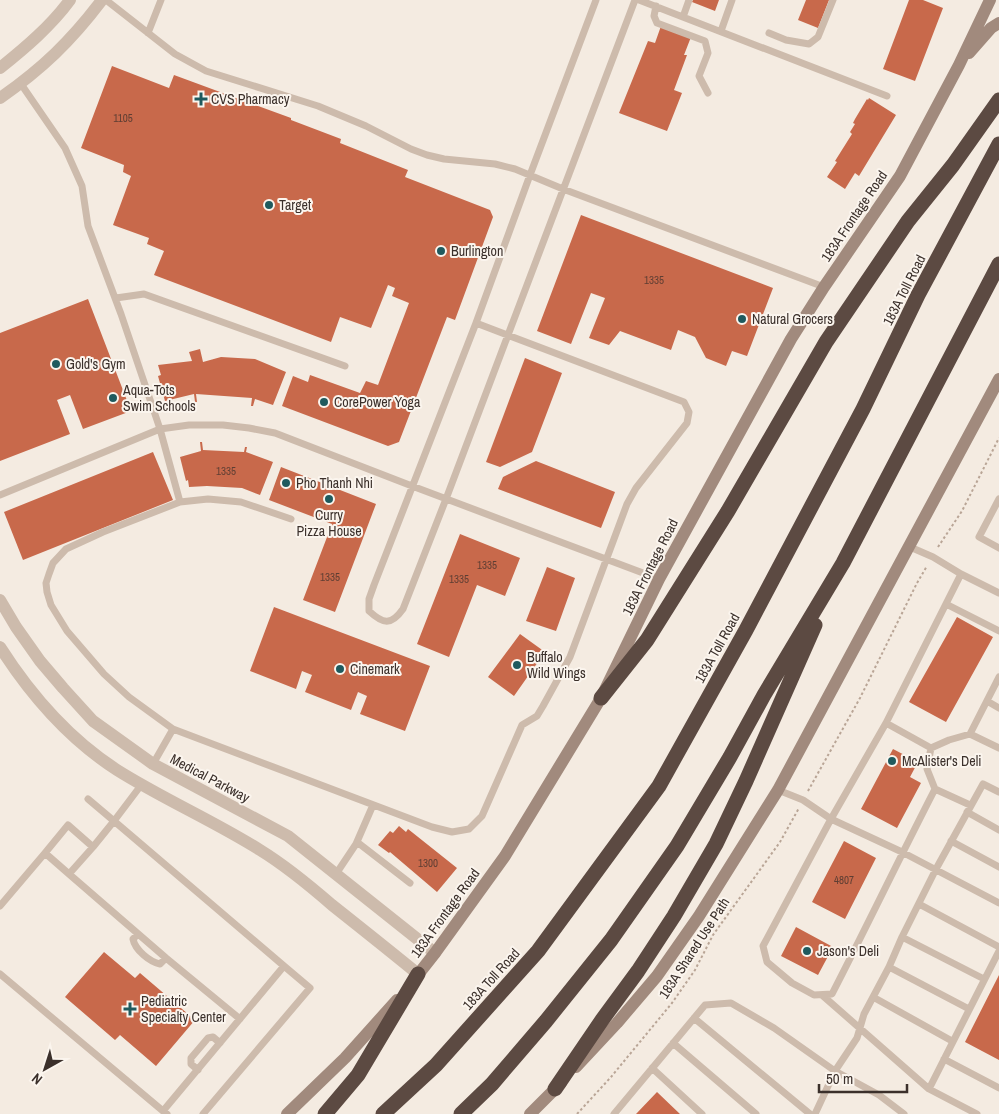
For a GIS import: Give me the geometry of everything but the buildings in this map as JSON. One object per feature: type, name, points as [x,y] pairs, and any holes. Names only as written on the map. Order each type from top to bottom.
[{"type":"highway","points":[[601,698],[647,640],[728,511],[826,342],[908,221],[953,165],[999,100]]},
{"type":"highway","name":"183A Toll Road","points":[[383,1114],[436,1065],[538,951],[658,786],[746,630],[863,409],[918,296],[999,144]]},
{"type":"highway","points":[[462,1114],[492,1084],[546,1021],[611,940],[677,846],[730,757],[764,694],[843,563],[999,264]]},
{"type":"highway","points":[[555,1089],[638,971],[674,916],[716,844],[843,563]]},
{"type":"highway","points":[[325,1114],[358,1075],[418,974]]},
{"type":"main road","name":"183A Frontage Road","points":[[288,1114],[345,1058],[386,1013],[434,953],[505,856],[601,698],[659,579],[791,339],[900,176],[959,65],[990,0]]},
{"type":"main road","points":[[959,65],[991,28],[999,23]]},
{"type":"main road","points":[[530,1114],[617,1024],[657,976],[699,916],[778,790],[999,379]]},
{"type":"street","points":[[0,68],[37,37],[70,0]]},
{"type":"street","points":[[0,98],[48,61],[82,26],[102,0]]},
{"type":"street","name":"Medical Parkway","points":[[0,600],[40,661],[62,688],[94,720],[154,764],[288,836],[434,953]]},
{"type":"street","points":[[0,647],[12,666],[57,720],[87,747],[142,784],[222,827],[293,872],[418,974]]},
{"type":"street","points":[[142,784],[154,764]]},
{"type":"lane","points":[[106,0],[175,54],[206,71],[325,109],[427,155],[444,159],[495,164],[515,169],[824,288]]},
{"type":"lane","points":[[148,33],[161,0]]},
{"type":"lane","points":[[596,0],[476,323],[369,599],[369,611],[378,619],[388,622],[396,618],[403,609],[635,0]]},
{"type":"lane","points":[[640,0],[887,96]]},
{"type":"lane","points":[[683,17],[689,0]]},
{"type":"lane","points":[[721,31],[732,0]]},
{"type":"lane","points":[[769,33],[786,40],[810,44],[818,38],[833,0]]},
{"type":"lane","points":[[656,6],[654,16],[657,23],[705,41],[708,53],[699,76],[708,93]]},
{"type":"lane","points":[[20,84],[65,148],[82,186],[88,226],[116,298],[160,430],[180,502]]},
{"type":"lane","points":[[116,298],[144,294],[344,366]]},
{"type":"lane","points":[[291,519],[242,502],[208,499],[180,502],[88,538],[66,549],[53,563],[46,583],[51,605],[67,632],[104,674],[150,714],[173,729],[432,827],[452,832],[469,829],[482,816],[522,725],[537,716],[570,657],[627,504],[636,488],[687,424],[689,412],[684,402],[476,323]]},
{"type":"lane","points":[[0,495],[160,430],[189,425],[222,425],[275,433],[446,500],[659,579]]},
{"type":"lane","points":[[999,499],[997,507],[979,538],[999,548]]},
{"type":"lane","points":[[910,547],[933,557],[961,574],[999,593]]},
{"type":"lane","points":[[935,789],[832,994],[814,995],[792,983],[767,962],[763,946],[831,819],[886,723],[961,574]]},
{"type":"lane","points":[[946,604],[999,631]]},
{"type":"lane","points":[[970,734],[999,677]]},
{"type":"lane","points":[[987,701],[999,708]]},
{"type":"lane","points":[[886,723],[931,748]]},
{"type":"lane","points":[[154,764],[173,729]]},
{"type":"lane","points":[[931,748],[970,734],[999,748]]},
{"type":"lane","points":[[931,748],[927,769],[935,789],[999,830]]},
{"type":"lane","points":[[69,874],[93,847],[142,784]]},
{"type":"lane","points":[[815,1114],[836,1072],[857,1038],[864,1014],[918,904],[968,809],[983,784],[999,792]]},
{"type":"lane","points":[[778,790],[804,800],[831,819],[902,852],[999,903]]},
{"type":"lane","points":[[88,799],[310,988],[203,1114]]},
{"type":"lane","points":[[336,874],[357,842],[373,805]]},
{"type":"lane","points":[[0,906],[68,825],[93,847]]},
{"type":"lane","points":[[951,841],[999,867]]},
{"type":"lane","points":[[357,842],[410,883]]},
{"type":"lane","points":[[45,853],[166,958],[240,1018]]},
{"type":"lane","points":[[918,904],[999,949],[928,1089]]},
{"type":"lane","points":[[138,934],[133,939],[134,946],[154,963],[160,964],[166,958]]},
{"type":"lane","points":[[902,936],[984,980]]},
{"type":"lane","points":[[0,974],[165,1112],[284,966]]},
{"type":"lane","points":[[888,967],[969,1009]]},
{"type":"lane","points":[[822,995],[928,1089],[977,1114]]},
{"type":"lane","points":[[873,997],[952,1041]]},
{"type":"lane","points":[[614,1114],[704,1005],[731,1003],[774,1028],[836,1072],[879,1095],[904,1114]]},
{"type":"lane","points":[[694,1018],[810,1114]]},
{"type":"lane","points":[[198,1070],[191,1064],[191,1058],[202,1044],[208,1038],[213,1037],[220,1043]]},
{"type":"lane","points":[[673,1043],[756,1114]]},
{"type":"lane","points":[[944,1059],[999,1088]]},
{"type":"lane","points":[[652,1068],[702,1114]]},
{"type":"path","points":[[938,547],[962,511],[999,438]]},
{"type":"path","points":[[808,791],[860,698],[927,566]]},
{"type":"path","name":"183A Shared Use Path","points":[[577,1114],[611,1077],[672,1003],[695,970],[713,935],[780,842],[798,808]]},
{"type":"place","name":"CVS Pharmacy","points":[[201,99]]},
{"type":"place","name":"Target","points":[[269,205]]},
{"type":"place","name":"Burlington","points":[[441,251]]},
{"type":"place","name":"Natural Grocers","points":[[742,319]]},
{"type":"place","name":"Gold's Gym","points":[[56,364]]},
{"type":"place","name":"Aqua-Tots Swim Schools","points":[[113,398]]},
{"type":"place","name":"CorePower Yoga","points":[[324,402]]},
{"type":"place","name":"Pho Thanh Nhi","points":[[286,483]]},
{"type":"place","name":"Curry Pizza House","points":[[329,499]]},
{"type":"place","name":"Buffalo Wild Wings","points":[[517,665]]},
{"type":"place","name":"Cinemark","points":[[340,669]]},
{"type":"place","name":"McAlister's Deli","points":[[892,761]]},
{"type":"place","name":"Jason's Deli","points":[[807,951]]},
{"type":"place","name":"Pediatric Specialty Center","points":[[130,1009]]}]
